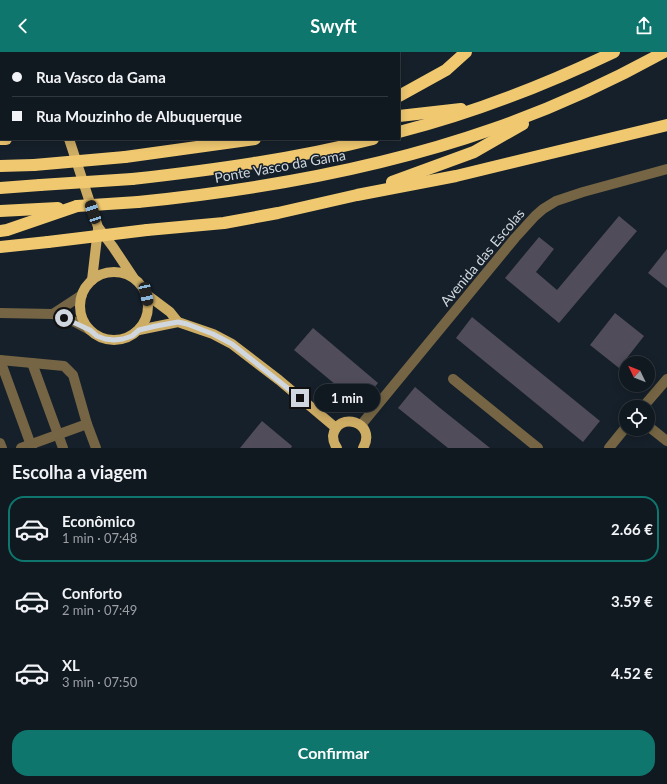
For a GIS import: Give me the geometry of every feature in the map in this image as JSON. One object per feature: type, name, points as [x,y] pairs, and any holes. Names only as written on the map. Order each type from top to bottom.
[{"type":"highway","points":[[400,95],[446,70],[466,52]]},
{"type":"highway","points":[[400,132],[490,105],[558,78],[614,52]]},
{"type":"highway","name":"Ponte Vasco da Gama","points":[[41,214],[77,206],[138,202],[215,193],[316,177],[417,152],[494,129],[559,104],[632,70],[664,52]]},
{"type":"highway","points":[[358,195],[474,152],[559,104]]},
{"type":"highway","points":[[400,116],[490,105]]},
{"type":"highway","points":[[0,247],[224,222],[278,213],[358,195],[456,176],[667,125]]},
{"type":"highway","points":[[0,166],[125,158],[248,140]]},
{"type":"highway","name":"Ponte Vasco da Gama","points":[[0,188],[132,179],[247,165],[297,157],[369,140]]},
{"type":"highway","points":[[0,211],[41,214]]},
{"type":"highway","points":[[0,231],[7,230],[41,214]]},
{"type":"main road","points":[[69,140],[98,227],[133,278]]},
{"type":"main road","points":[[92,280],[98,227]]},
{"type":"main road","points":[[112,272],[123,273],[133,278],[141,285],[146,294],[148,313],[144,322],[139,330],[132,336],[123,339],[105,339],[97,336],[90,330],[83,320],[80,308],[82,295],[86,287],[92,280],[102,274],[112,272]]},
{"type":"main road","points":[[146,294],[170,312],[178,322]]},
{"type":"main road","points":[[139,330],[178,322],[213,334],[232,344],[279,380],[336,428]]},
{"type":"main road","points":[[337,448],[333,440],[336,428],[345,422],[351,421],[361,425],[364,429],[367,437],[366,444],[363,448]]},
{"type":"street","name":"Avenida das Escolas","points":[[361,425],[515,238],[543,209],[556,201],[583,192],[667,169]]},
{"type":"street","points":[[53,314],[82,295]]},
{"type":"street","points":[[0,313],[53,314],[75,322],[90,330]]},
{"type":"street","points":[[31,446],[0,360],[64,366],[73,375],[87,424],[96,448]]},
{"type":"street","points":[[32,363],[63,448]]},
{"type":"street","points":[[453,379],[538,448]]},
{"type":"street","points":[[649,400],[667,379]]},
{"type":"street","points":[[21,448],[31,446],[87,424]]},
{"type":"street","points":[[655,432],[667,441]]},
{"type":"street","points":[[609,448],[619,436]]},
{"type":"street","points":[[0,444],[2,448]]},
{"type":"building","points":[[619,216],[637,231],[559,323],[505,278],[539,237],[554,249],[536,272],[557,290]]},
{"type":"building","points":[[667,249],[667,288],[648,273]]},
{"type":"building","points":[[615,313],[644,336],[628,356],[619,356],[619,368],[590,345]]},
{"type":"building","points":[[472,317],[600,421],[583,442],[456,338]]},
{"type":"building","points":[[313,328],[378,383],[360,405],[294,350]]},
{"type":"building","points":[[415,387],[490,448],[448,448],[398,408]]},
{"type":"building","points":[[262,421],[292,446],[291,448],[240,448]]},
{"type":"route","points":[[64,318],[90,330],[97,336],[114,340],[123,339],[132,336],[139,330],[156,326],[178,322],[187,324],[213,334],[232,344],[300,398]]}]
